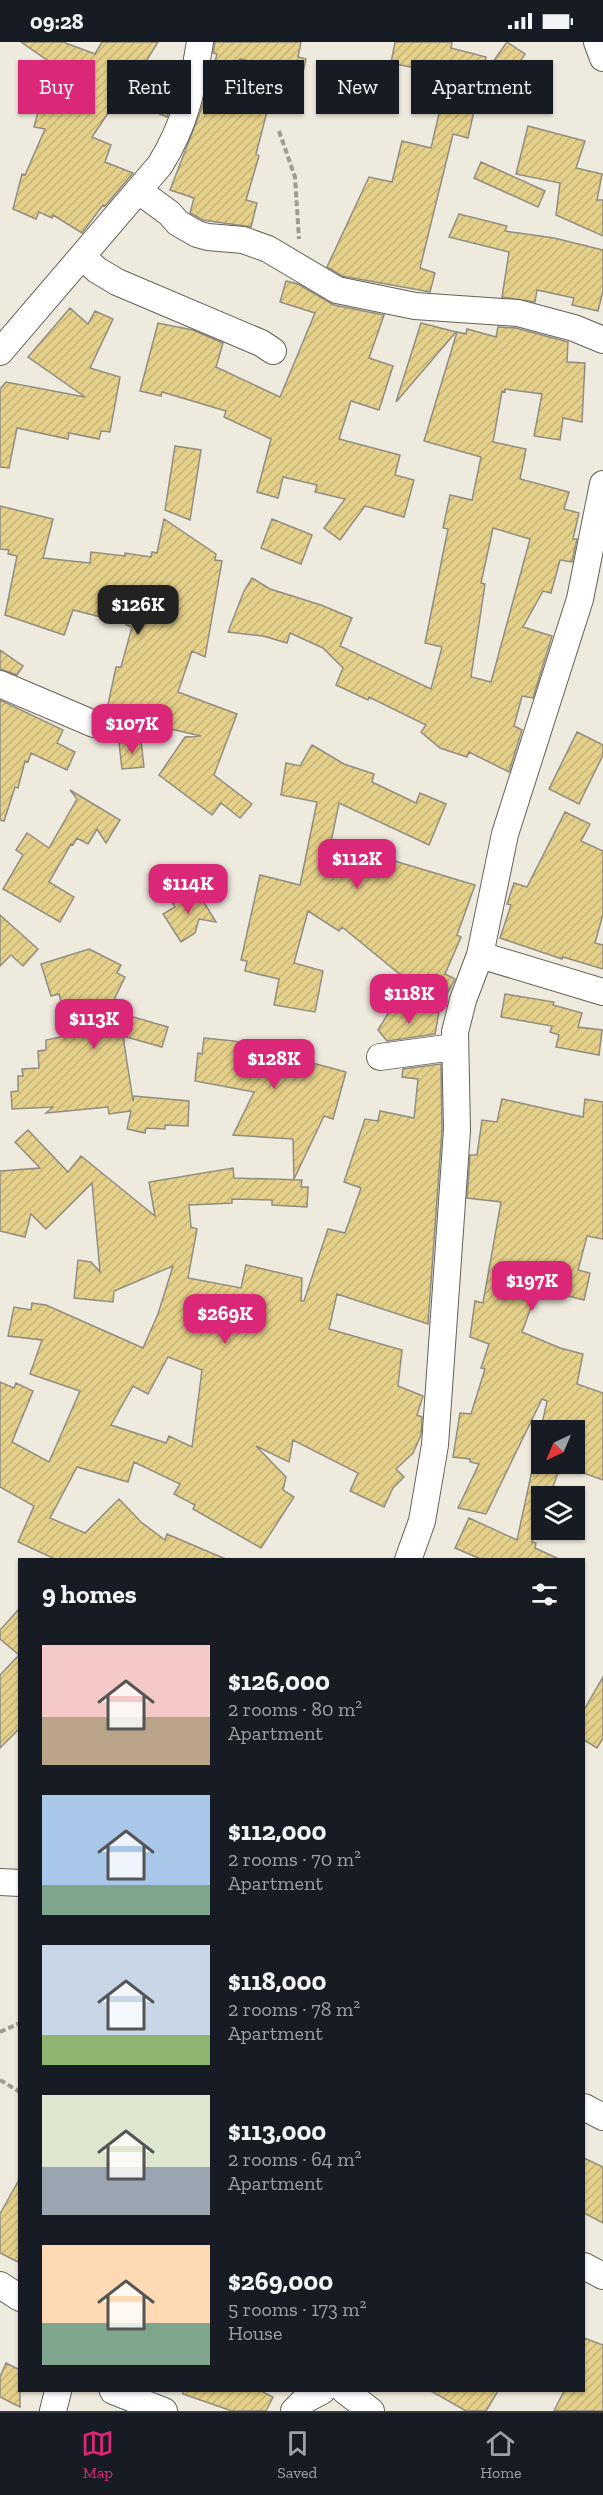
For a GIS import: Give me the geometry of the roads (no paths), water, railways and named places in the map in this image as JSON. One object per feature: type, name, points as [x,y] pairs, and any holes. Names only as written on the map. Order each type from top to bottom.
[{"type":"street","points":[[0,352],[160,165],[179,131],[192,91],[200,42]]},
{"type":"street","points":[[597,42],[603,58]]},
{"type":"street","points":[[139,190],[169,213],[178,223],[197,234],[243,240],[268,249],[337,290],[415,306],[518,313],[574,328],[603,340]]},
{"type":"street","points":[[82,256],[97,270],[117,282],[261,343],[273,351]]},
{"type":"street","points":[[409,1558],[422,1521],[435,1445],[457,1130],[454,1047],[459,1016],[480,955],[506,834],[580,599],[603,484]]},
{"type":"street","points":[[0,684],[94,724]]},
{"type":"street","points":[[480,955],[603,992]]},
{"type":"street","points":[[380,1057],[454,1047]]},
{"type":"street","points":[[0,1882],[18,1883]]},
{"type":"street","points":[[585,2107],[603,2117]]},
{"type":"street","points":[[585,2266],[603,2276]]},
{"type":"street","points":[[0,2285],[18,2297]]},
{"type":"street","points":[[53,2411],[58,2392]]},
{"type":"street","points":[[116,2392],[164,2411]]},
{"type":"street","points":[[294,2411],[305,2400],[320,2392]]},
{"type":"street","points":[[346,2392],[371,2411]]}]
